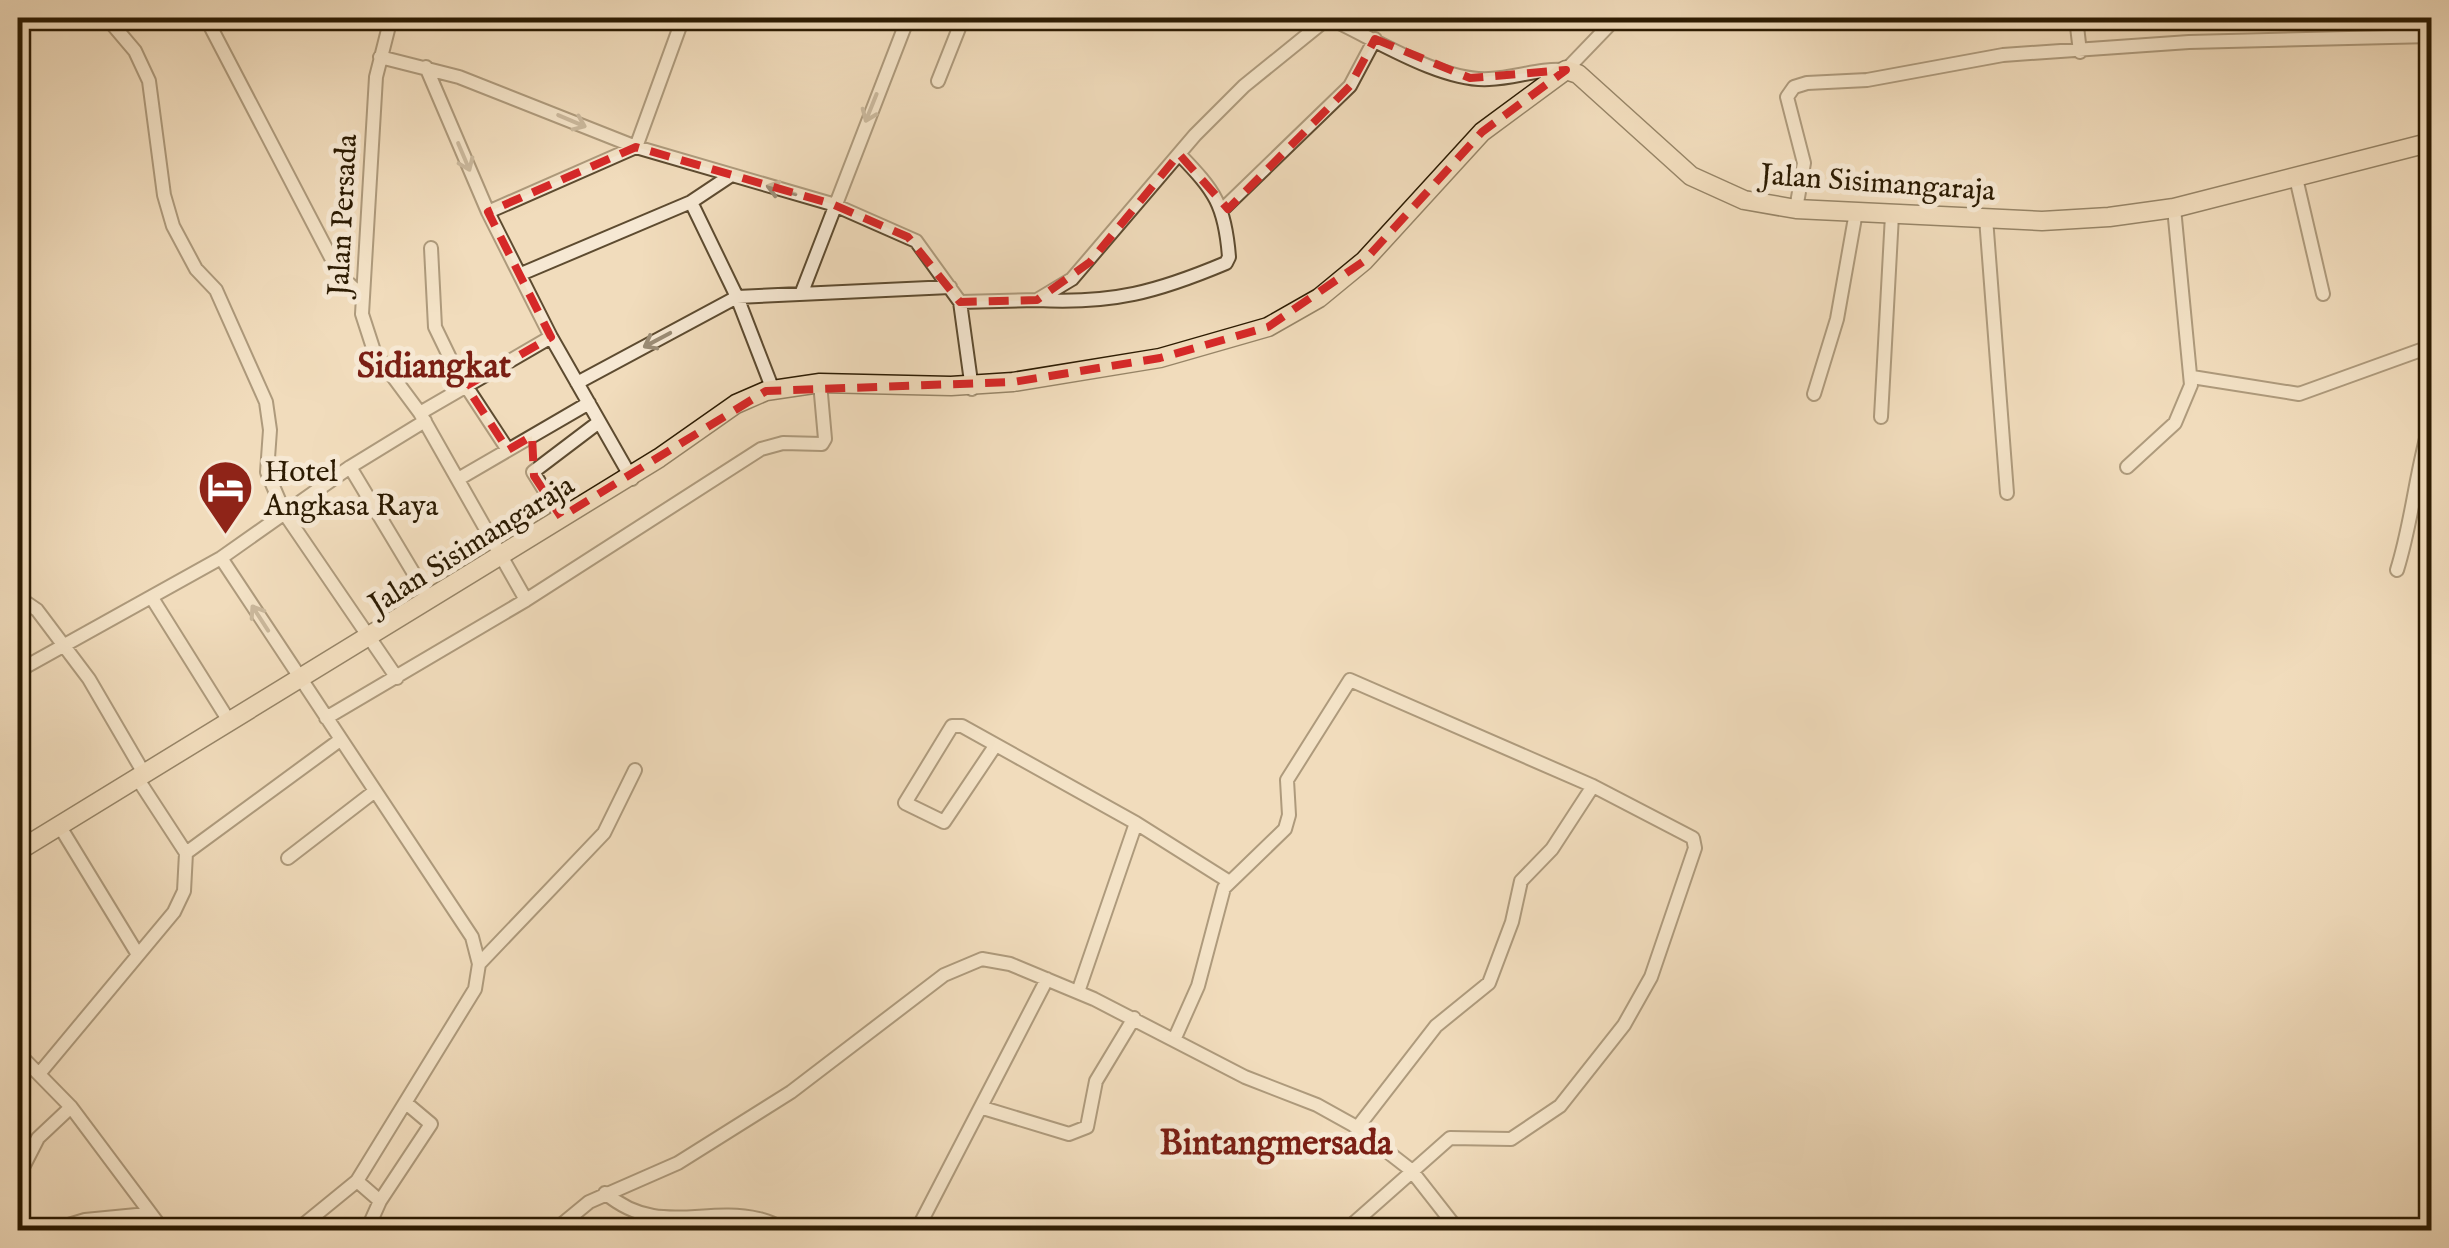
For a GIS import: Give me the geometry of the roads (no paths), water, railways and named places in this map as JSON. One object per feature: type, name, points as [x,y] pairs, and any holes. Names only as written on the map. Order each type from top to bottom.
[{"type":"highway","name":"Jalan Sisimangaraja","points":[[18,854],[62,830],[428,597],[631,477],[736,404],[773,390],[820,385],[975,386],[1160,358],[1290,318],[1364,261],[1482,132],[1566,70],[1578,74],[1691,176],[1744,200],[1796,210],[2042,221],[2174,208],[2432,142]]},
{"type":"highway","name":"Jalan Sisimangaraja","points":[[368,637],[631,477],[750,399],[820,385]]},
{"type":"highway","name":"Jalan Sisimangaraja","points":[[18,854],[301,680]]},
{"type":"street","points":[[107,18],[135,51],[149,82],[164,195],[173,226],[196,269],[216,290],[266,402],[270,430],[267,472],[285,514],[397,678]]},
{"type":"street","points":[[206,18],[340,275],[361,295]]},
{"type":"street","name":"Jalan Persada","points":[[391,18],[380,56],[361,295],[374,351],[460,478],[526,600]]},
{"type":"street","points":[[488,212],[636,147],[683,18]]},
{"type":"street","points":[[802,292],[832,204],[908,18]]},
{"type":"street","points":[[938,80],[963,18]]},
{"type":"street","points":[[1037,300],[1090,262],[1180,154],[1244,86],[1329,18],[1444,71],[1470,78],[1566,70],[1616,18]]},
{"type":"street","points":[[2076,18],[2080,52]]},
{"type":"street","points":[[1796,210],[1804,163],[1788,107],[1787,97],[1794,87],[1901,75],[2002,55],[2189,42],[2432,36]]},
{"type":"street","points":[[1223,209],[1236,202],[1350,86],[1375,39]]},
{"type":"street","points":[[380,56],[459,77],[636,147],[832,204],[916,241],[960,302],[975,386]]},
{"type":"street","points":[[426,68],[488,212],[551,337],[631,477]]},
{"type":"street","points":[[440,94],[459,77]]},
{"type":"street","points":[[960,302],[1081,303],[1144,295],[1226,262],[1230,258],[1223,209],[1207,182],[1180,154]]},
{"type":"street","points":[[521,274],[692,202],[730,176]]},
{"type":"street","points":[[2296,178],[2323,294]]},
{"type":"street","points":[[692,202],[737,297],[773,390]]},
{"type":"street","points":[[2127,467],[2174,423],[2189,398],[2192,377],[2174,208]]},
{"type":"street","points":[[1814,394],[1837,319],[1856,212]]},
{"type":"street","points":[[1881,417],[1892,215]]},
{"type":"street","points":[[1986,218],[2007,493]]},
{"type":"street","points":[[432,248],[435,327],[465,387],[508,450]]},
{"type":"street","points":[[340,275],[356,271],[362,261]]},
{"type":"street","points":[[578,383],[737,297],[950,287]]},
{"type":"street","points":[[18,671],[221,558],[465,387],[551,337]]},
{"type":"street","points":[[2192,377],[2299,394],[2432,346]]},
{"type":"street","points":[[326,718],[526,600],[760,450],[784,444],[822,444],[820,385]]},
{"type":"street","points":[[460,478],[588,403]]},
{"type":"street","points":[[2398,570],[2415,507],[2420,456],[2432,417]]},
{"type":"street","points":[[561,517],[533,472],[600,422]]},
{"type":"street","points":[[350,467],[428,597]]},
{"type":"street","points":[[221,558],[472,936],[479,964],[476,989],[358,1180],[297,1230]]},
{"type":"street","points":[[18,597],[37,610],[89,679],[186,853],[179,904],[39,1074]]},
{"type":"street","points":[[152,598],[230,721]]},
{"type":"street","points":[[1174,1040],[1198,986],[1228,881],[1284,830],[1289,816],[1287,780],[1350,680],[1593,786],[1688,833],[1695,842],[1651,977],[1624,1026],[1543,1121],[1523,1134],[1500,1141],[1450,1138],[1346,1230]]},
{"type":"street","points":[[995,746],[944,822],[904,803],[952,726],[962,726],[1136,823],[1228,881]]},
{"type":"street","points":[[186,853],[340,740]]},
{"type":"street","points":[[479,964],[604,833],[635,770]]},
{"type":"street","points":[[1357,1128],[1436,1026],[1489,983],[1512,922],[1521,881],[1552,849],[1593,786]]},
{"type":"street","points":[[288,858],[376,791]]},
{"type":"street","points":[[1078,992],[1136,823]]},
{"type":"street","points":[[62,830],[137,952]]},
{"type":"street","points":[[555,1230],[605,1193],[678,1163],[791,1092],[888,1015],[968,962],[1000,961],[1134,1018],[1357,1128],[1411,1170],[1458,1230]]},
{"type":"street","points":[[917,1230],[1047,980]]},
{"type":"street","points":[[983,1108],[1069,1134],[1080,1132],[1087,1127],[1096,1081],[1134,1018]]},
{"type":"street","points":[[18,1053],[71,1108],[163,1230]]},
{"type":"street","points":[[368,1230],[380,1201],[432,1123],[406,1103]]},
{"type":"street","points":[[18,1177],[38,1138],[71,1108]]},
{"type":"street","points":[[358,1180],[380,1201]]},
{"type":"street","points":[[605,1193],[620,1205],[655,1217],[759,1219],[789,1230]]},
{"type":"street","points":[[52,1230],[84,1220],[148,1214]]},
{"type":"place","name":"Hotel Angkasa Raya","points":[[225,537]]},
{"type":"district","name":"Sidiangkat","points":[[434,365]]},
{"type":"district","name":"Bintangmersada","points":[[1276,1142]]}]
